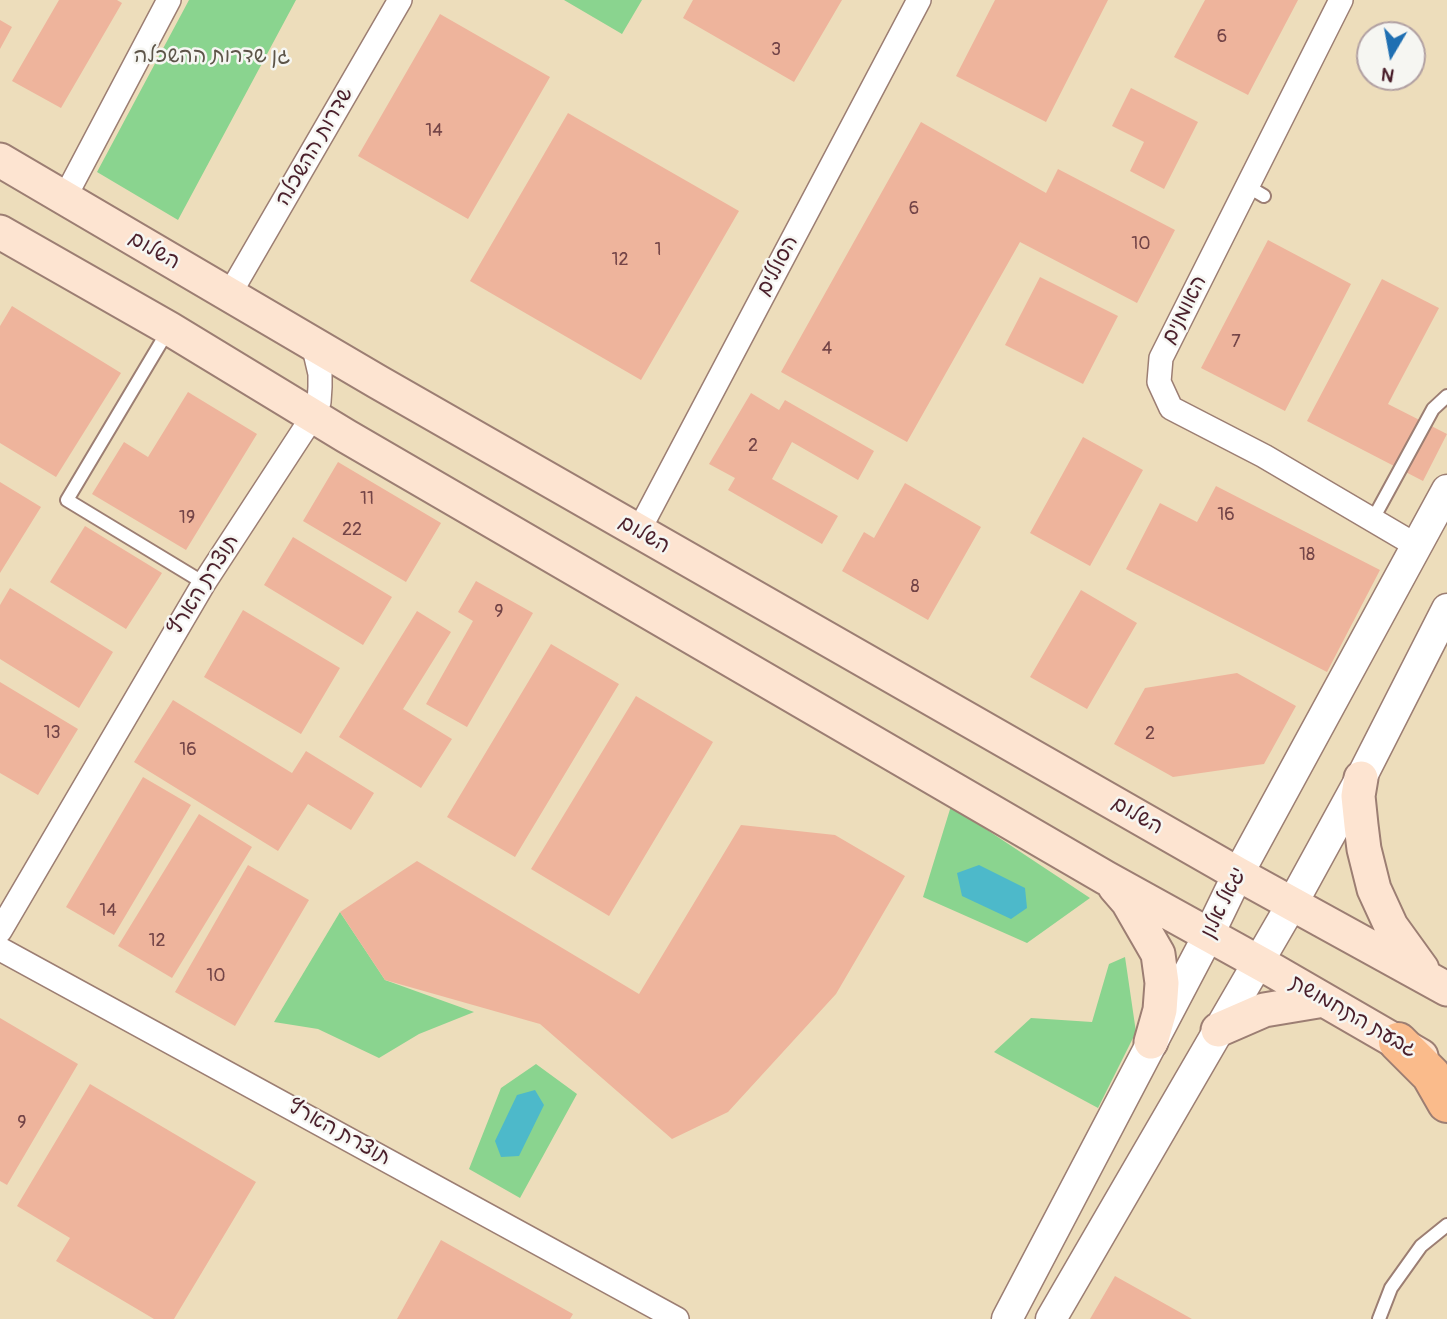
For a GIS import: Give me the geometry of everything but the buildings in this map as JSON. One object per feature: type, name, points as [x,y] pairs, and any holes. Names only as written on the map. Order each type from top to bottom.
[{"type":"highway","points":[[1398,1042],[1432,1075],[1447,1103]]},
{"type":"main road","name":"השלום","points":[[0,160],[313,344],[1292,904]]},
{"type":"main road","points":[[0,232],[1106,878],[1258,963]]},
{"type":"main road","points":[[1361,778],[1361,825],[1374,889],[1391,926],[1438,984]]},
{"type":"main road","points":[[1106,878],[1128,902],[1158,954],[1162,983],[1160,1010],[1151,1042]]},
{"type":"main road","points":[[1292,904],[1438,984]]},
{"type":"main road","name":"גבעת התחמושת","points":[[1258,963],[1447,1072]]},
{"type":"main road","points":[[1217,1030],[1264,1010],[1324,1000]]},
{"type":"street","points":[[65,197],[169,0]]},
{"type":"street","name":"שדרות ההשכלה","points":[[229,295],[400,0]]},
{"type":"street","name":"הסוללים","points":[[638,531],[919,0]]},
{"type":"street","name":"האומנים","points":[[1341,0],[1256,191],[1161,358],[1159,382],[1171,408],[1264,456],[1417,545]]},
{"type":"street","name":"תוצרת הארץ","points":[[0,931],[204,583],[313,416],[319,402],[320,374],[313,344]]},
{"type":"street","name":"יגאל אלון","points":[[1007,1319],[1238,874],[1447,490]]},
{"type":"street","points":[[1051,1319],[1292,904],[1361,778],[1447,609]]},
{"type":"street","name":"תוצרת הארץ","points":[[0,949],[677,1319]]},
{"type":"lane","points":[[170,329],[67,500],[204,583]]},
{"type":"lane","points":[[1373,519],[1433,409],[1447,396]]},
{"type":"lane","points":[[1380,1319],[1391,1288],[1421,1245],[1447,1226]]},
{"type":"green space","name":"גן שדרות ההשכלה","points":[[189,0],[296,0],[178,220],[97,172]]},
{"type":"green space","points":[[564,0],[642,0],[622,34]]},
{"type":"green space","points":[[951,806],[1090,898],[1027,943],[923,897]]},
{"type":"green space","points":[[340,912],[385,980],[474,1012],[419,1034],[379,1058],[318,1029],[274,1022]]},
{"type":"green space","points":[[1125,957],[1136,1032],[1098,1108],[994,1052],[1031,1018],[1092,1022],[1109,964]]},
{"type":"green space","points":[[536,1064],[577,1094],[520,1198],[469,1169],[501,1088]]},
{"type":"water","points":[[979,865],[1025,888],[1027,908],[1011,919],[962,896],[957,873]]},
{"type":"water","points":[[535,1090],[544,1105],[519,1156],[501,1157],[495,1141],[517,1095]]}]
